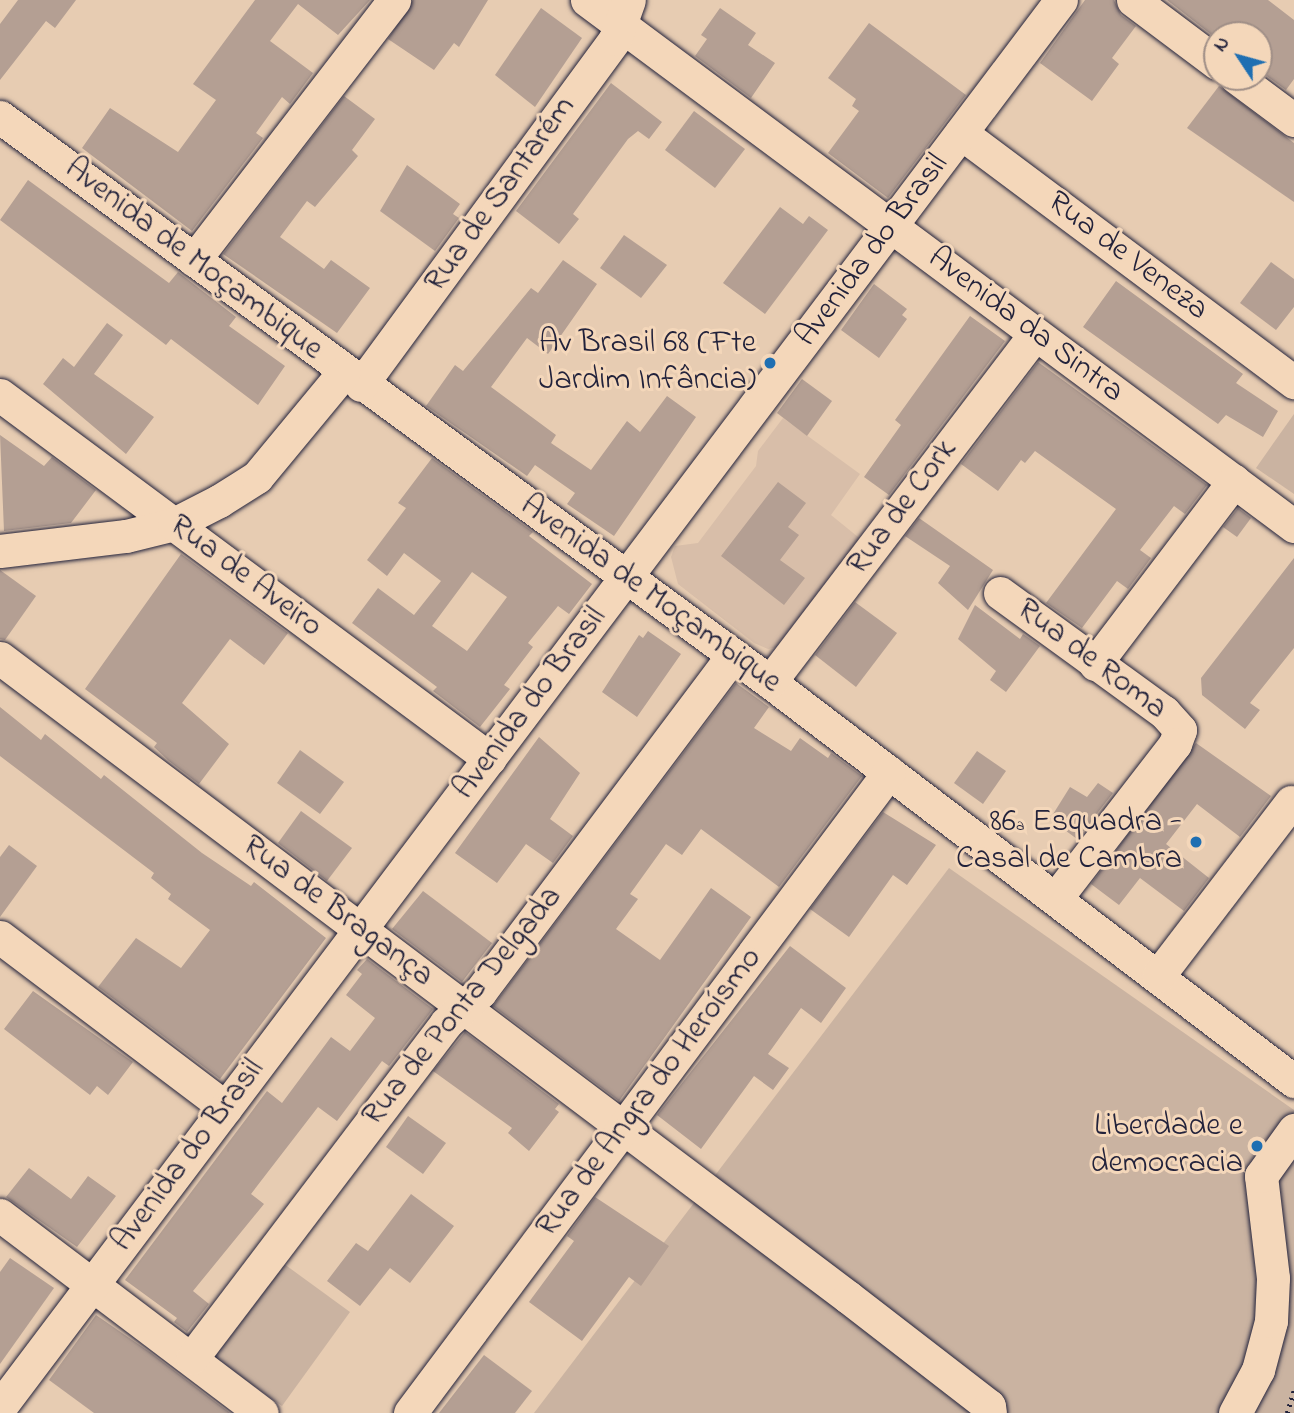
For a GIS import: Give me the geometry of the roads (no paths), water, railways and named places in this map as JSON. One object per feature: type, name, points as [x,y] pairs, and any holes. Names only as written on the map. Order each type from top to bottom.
[{"type":"street","points":[[194,260],[394,0]]},
{"type":"street","name":"Avenida da Sintra","points":[[587,0],[624,12],[891,226],[1294,526]]},
{"type":"street","name":"Avenida do Brasil","points":[[0,1406],[1061,0]]},
{"type":"street","points":[[1133,0],[1203,52]]},
{"type":"street","name":"Rua de Santarém","points":[[0,551],[125,536],[174,524],[257,477],[352,378],[615,39],[624,12]]},
{"type":"street","points":[[1255,91],[1294,120]]},
{"type":"street","name":"Avenida de Moçambique","points":[[0,117],[352,378],[770,682],[1294,1082]]},
{"type":"street","name":"Rua de Veneza","points":[[961,133],[1294,382]]},
{"type":"street","name":"Rua de Cork","points":[[770,682],[1035,334]]},
{"type":"street","name":"Rua de Aveiro","points":[[0,395],[489,759]]},
{"type":"street","points":[[1095,664],[1234,481]]},
{"type":"street","name":"Rua de Roma","points":[[1000,593],[1164,712],[1180,730],[1175,744],[1056,898]]},
{"type":"street","name":"Rua de Ponta Delgada","points":[[192,1359],[446,1023],[480,992],[733,655]]},
{"type":"street","name":"Rua de Bragança","points":[[0,658],[989,1406],[990,1413]]},
{"type":"street","name":"Rua de Angra do Heroísmo","points":[[410,1413],[889,772]]},
{"type":"street","points":[[1158,976],[1291,802]]},
{"type":"street","points":[[0,937],[226,1108]]},
{"type":"street","points":[[1235,1413],[1258,1370],[1271,1321],[1273,1278],[1261,1175],[1294,1130]]},
{"type":"street","points":[[0,1215],[262,1413]]},
{"type":"place","name":"Av Brasil 68 (Fte Jardim Infância)","points":[[770,363]]},
{"type":"place","name":"86ª Esquadra - Casal de Cambra","points":[[1196,842]]},
{"type":"place","name":"Liberdade e democracia","points":[[1257,1146]]}]
